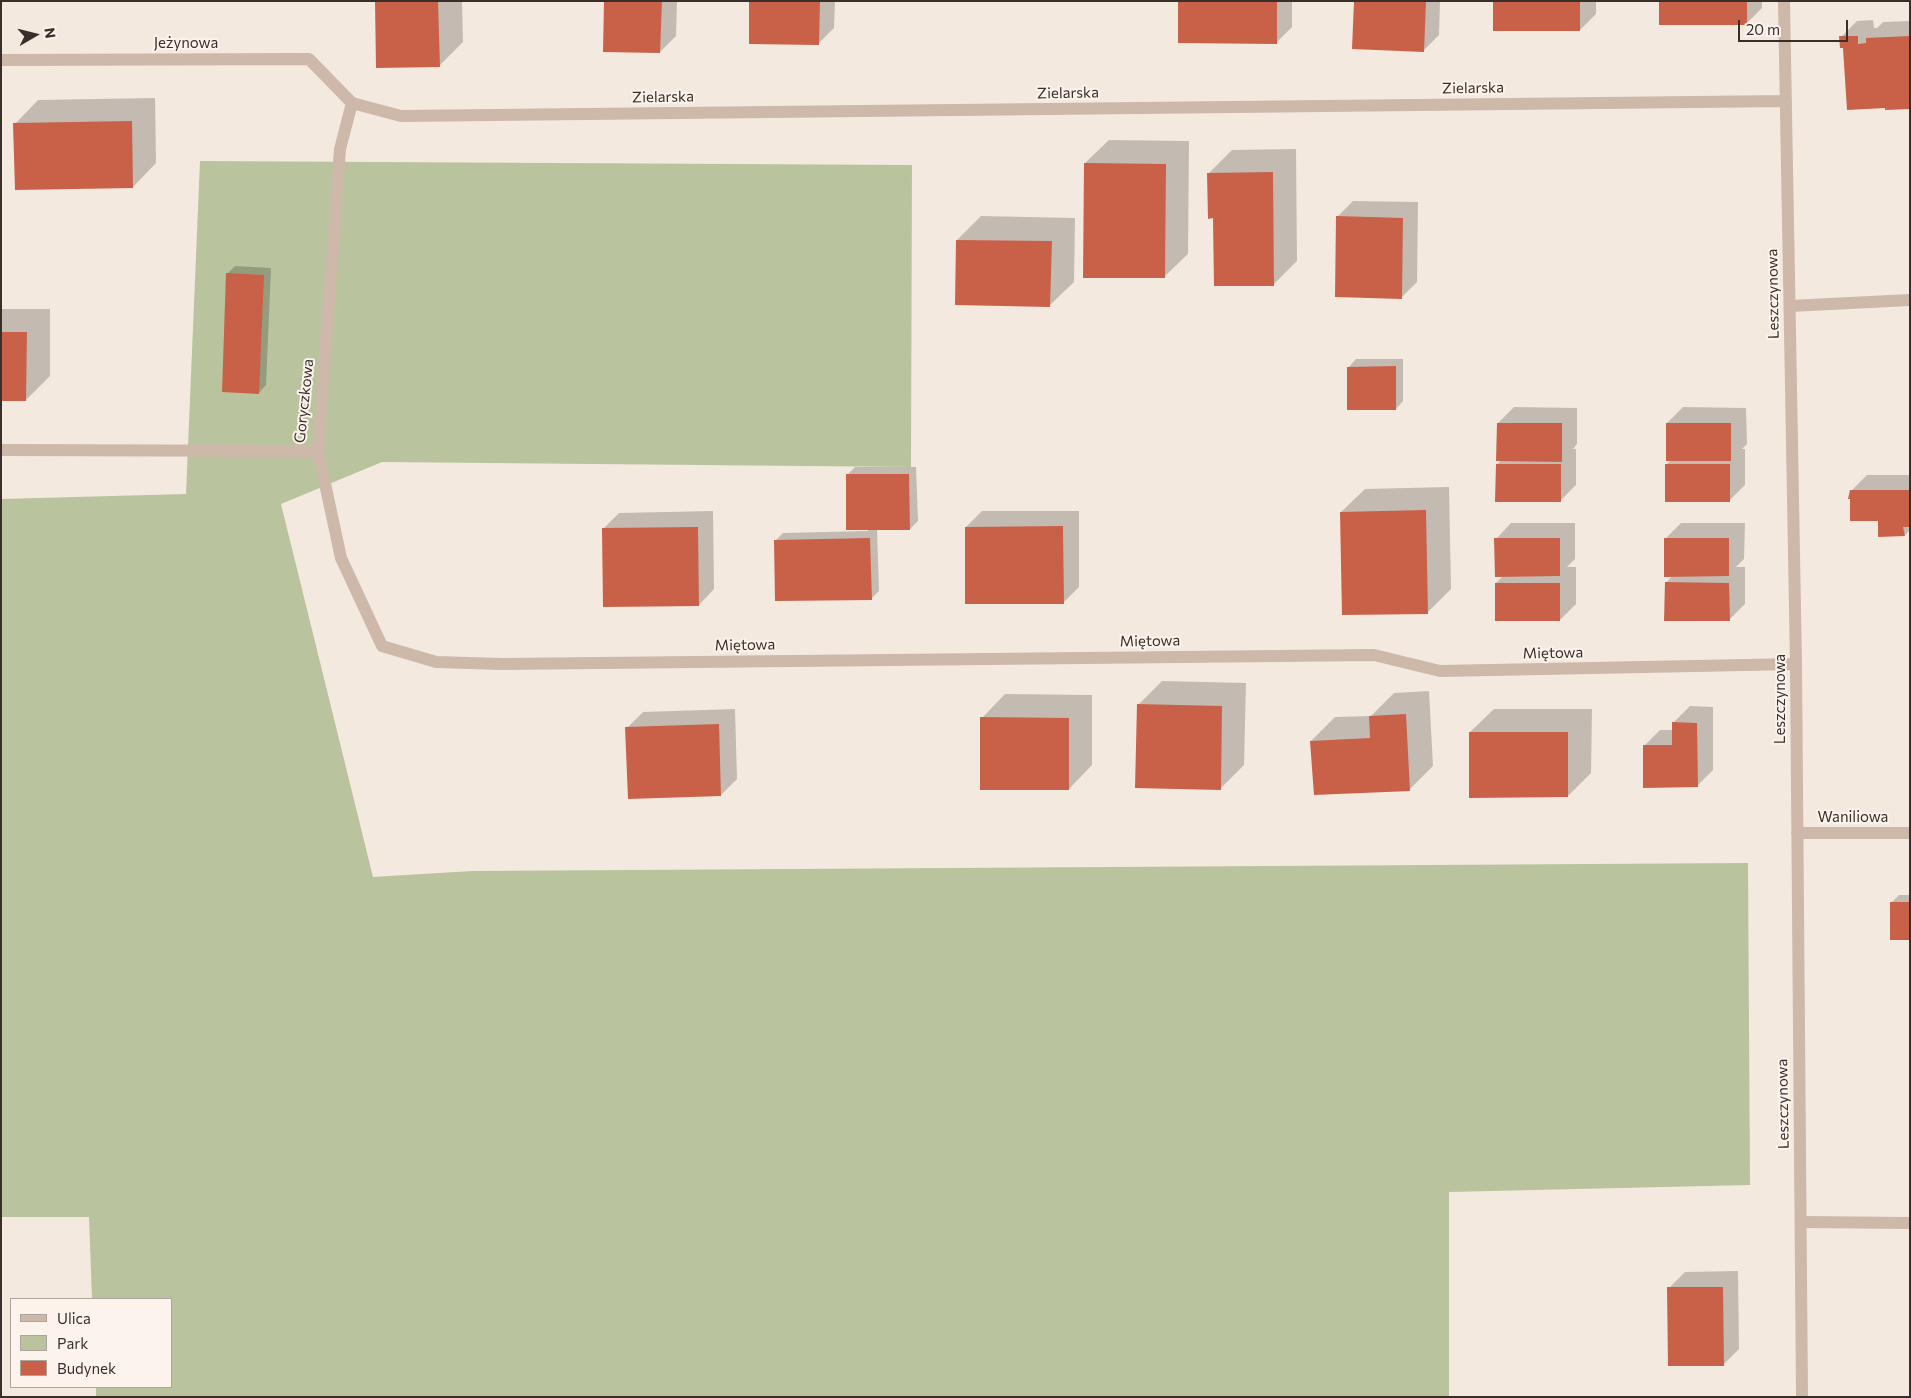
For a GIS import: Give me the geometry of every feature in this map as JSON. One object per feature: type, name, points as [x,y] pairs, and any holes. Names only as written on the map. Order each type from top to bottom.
[{"type":"street","name":"Leszczynowa","points":[[1784,1],[1796,664],[1802,1397]]},
{"type":"street","name":"Jeżynowa","points":[[1,60],[309,59],[352,103]]},
{"type":"street","name":"Zielarska","points":[[352,103],[401,116],[1786,101]]},
{"type":"street","name":"Goryczkowa","points":[[1,450],[318,450],[340,149],[352,103]]},
{"type":"street","points":[[1790,306],[1910,300]]},
{"type":"street","name":"Miętowa","points":[[318,450],[341,558],[382,646],[436,662],[502,664],[1374,655],[1440,672],[1796,664]]},
{"type":"street","name":"Waniliowa","points":[[1797,833],[1910,833]]},
{"type":"street","points":[[1801,1222],[1910,1223]]},
{"type":"green space","points":[[200,161],[912,165],[911,467],[382,462],[281,504],[373,877],[472,871],[1748,863],[1750,1185],[1449,1192],[1449,1397],[96,1397],[96,1388],[172,1388],[172,1298],[92,1298],[89,1217],[1,1217],[1,499],[186,494]]},
{"type":"building","points":[[375,1],[438,1],[440,67],[376,68]]},
{"type":"building","points":[[604,1],[662,1],[660,53],[603,52]]},
{"type":"building","points":[[749,1],[820,1],[819,45],[749,44]]},
{"type":"building","points":[[1178,1],[1277,1],[1277,44],[1178,43]]},
{"type":"building","points":[[1354,1],[1426,1],[1424,52],[1352,49]]},
{"type":"building","points":[[1493,1],[1580,1],[1580,31],[1493,31]]},
{"type":"building","points":[[1659,1],[1747,1],[1747,25],[1659,25]]},
{"type":"building","points":[[1839,36],[1858,36],[1858,44],[1866,43],[1866,38],[1910,36],[1910,109],[1847,110],[1843,48],[1840,48]]},
{"type":"building","points":[[132,121],[133,188],[15,190],[13,123]]},
{"type":"building","points":[[1084,163],[1166,164],[1165,278],[1083,278]]},
{"type":"building","points":[[1273,172],[1274,286],[1214,286],[1213,218],[1208,219],[1207,173]]},
{"type":"building","points":[[1336,216],[1403,218],[1402,299],[1335,297]]},
{"type":"building","points":[[956,240],[1052,241],[1050,307],[955,305]]},
{"type":"building","points":[[226,273],[264,275],[259,394],[222,392]]},
{"type":"building","points":[[1,332],[27,332],[26,401],[1,401]]},
{"type":"building","points":[[1396,366],[1396,410],[1347,410],[1347,367]]},
{"type":"building","points":[[1497,423],[1562,423],[1562,462],[1496,461]]},
{"type":"building","points":[[1666,423],[1731,423],[1731,461],[1666,461]]},
{"type":"building","points":[[1496,464],[1561,464],[1561,502],[1495,502]]},
{"type":"building","points":[[1665,464],[1730,464],[1730,502],[1665,502]]},
{"type":"building","points":[[846,474],[909,474],[910,530],[846,530]]},
{"type":"building","points":[[1850,490],[1910,490],[1910,527],[1903,527],[1905,536],[1878,537],[1878,521],[1850,521],[1850,499],[1848,499]]},
{"type":"building","points":[[1426,510],[1428,614],[1342,615],[1340,512]]},
{"type":"building","points":[[1063,526],[1064,604],[965,604],[965,527]]},
{"type":"building","points":[[698,527],[699,606],[603,607],[602,528]]},
{"type":"building","points":[[870,538],[872,600],[775,601],[774,540]]},
{"type":"building","points":[[1494,538],[1560,538],[1560,576],[1495,577]]},
{"type":"building","points":[[1664,538],[1729,538],[1729,576],[1664,577]]},
{"type":"building","points":[[1665,582],[1729,583],[1730,621],[1664,621]]},
{"type":"building","points":[[1495,583],[1560,583],[1560,621],[1495,621]]},
{"type":"building","points":[[1137,704],[1222,706],[1221,790],[1135,788]]},
{"type":"building","points":[[1406,714],[1410,791],[1314,795],[1310,741],[1370,738],[1369,716]]},
{"type":"building","points":[[980,717],[1069,718],[1069,790],[980,790]]},
{"type":"building","points":[[1672,722],[1697,723],[1698,787],[1643,788],[1643,745],[1672,745]]},
{"type":"building","points":[[719,724],[721,796],[628,799],[625,727]]},
{"type":"building","points":[[1469,732],[1568,732],[1568,797],[1469,798]]},
{"type":"building","points":[[1890,902],[1910,902],[1910,940],[1890,940]]},
{"type":"building","points":[[1667,1287],[1723,1287],[1724,1366],[1668,1366]]}]
